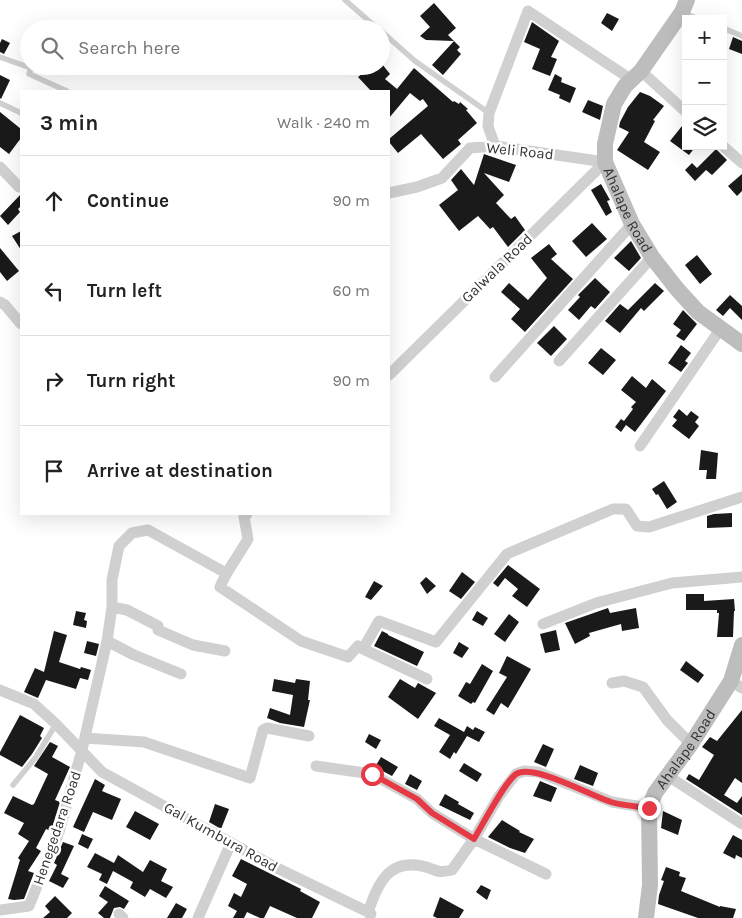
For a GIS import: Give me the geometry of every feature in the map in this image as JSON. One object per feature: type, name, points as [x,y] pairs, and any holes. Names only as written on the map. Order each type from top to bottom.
[{"type":"street","name":"Ahalape Road","points":[[685,6],[637,75],[625,86],[614,104],[605,144],[605,162],[632,224],[652,257],[698,312],[742,344]]},
{"type":"street","points":[[495,146],[488,126],[489,113],[528,11],[637,75],[682,109]]},
{"type":"street","name":"Weli Road","points":[[390,193],[416,187],[442,178],[470,148],[495,146],[605,162]]},
{"type":"street","points":[[727,150],[742,163]]},
{"type":"street","name":"Galwala Road","points":[[390,373],[605,162]]},
{"type":"street","points":[[0,167],[20,186]]},
{"type":"street","points":[[495,377],[632,224]]},
{"type":"street","points":[[559,361],[652,257]]},
{"type":"street","points":[[0,302],[5,305],[20,323]]},
{"type":"street","points":[[640,446],[721,328]]},
{"type":"street","points":[[363,649],[380,620],[436,642],[507,554],[613,510],[626,509],[637,526],[649,527],[742,497]]},
{"type":"street","points":[[246,515],[244,517],[248,539],[232,567],[226,573],[220,587],[301,641],[348,656],[358,646],[427,679]]},
{"type":"street","points":[[82,750],[106,641],[112,607],[112,580],[120,546],[132,533],[148,530],[226,573]]},
{"type":"street","points":[[543,624],[596,603],[672,583],[742,577]]},
{"type":"street","points":[[112,607],[127,610],[158,626],[158,630],[194,645],[225,651]]},
{"type":"street","points":[[106,641],[134,655],[181,674]]},
{"type":"street","name":"Ahalape Road","points":[[646,918],[650,885],[649,808],[655,792],[736,684],[742,646]]},
{"type":"street","points":[[612,682],[624,681],[643,687],[667,720],[691,744]]},
{"type":"street","name":"Gal Kumbura Road","points":[[0,690],[34,704],[102,772],[277,868],[369,915]]},
{"type":"street","points":[[85,738],[144,742],[250,778],[263,730],[267,728],[310,736]]},
{"type":"street","name":"Henegedara Road","points":[[3,913],[29,906],[59,832],[82,750]]},
{"type":"street","points":[[316,766],[372,774],[417,799],[432,813],[474,839],[546,874]]},
{"type":"street","points":[[369,915],[377,887],[388,872],[406,864],[423,866],[439,873],[452,870],[474,839],[499,796],[516,774],[524,771],[538,772],[612,802],[649,808]]},
{"type":"street","points":[[668,776],[742,824]]},
{"type":"street","points":[[198,918],[231,843]]},
{"type":"lane","points":[[345,0],[368,20]]},
{"type":"lane","points":[[685,6],[695,15]]},
{"type":"lane","points":[[727,30],[742,36]]},
{"type":"lane","points":[[390,39],[415,61],[489,113]]},
{"type":"lane","points":[[0,57],[20,64]]},
{"type":"lane","points":[[31,75],[66,90]]},
{"type":"lane","points":[[0,103],[20,113]]},
{"type":"lane","points":[[13,785],[36,757],[56,724]]},
{"type":"building","points":[[434,3],[456,28],[448,35],[454,41],[426,40],[420,36],[430,27],[420,16]]},
{"type":"building","points":[[607,13],[619,19],[612,31],[601,23]]},
{"type":"building","points":[[532,22],[559,41],[551,57],[557,59],[550,76],[532,69],[540,49],[524,42]]},
{"type":"building","points":[[733,37],[742,41],[742,54],[729,49]]},
{"type":"building","points":[[2,39],[10,43],[4,54],[0,52]]},
{"type":"building","points":[[454,41],[460,47],[457,50],[461,54],[443,75],[432,65]]},
{"type":"building","points":[[414,68],[453,102],[459,104],[460,102],[468,109],[466,110],[477,123],[458,140],[461,144],[443,159],[421,134],[398,153],[390,143],[390,138],[428,106],[423,99],[420,101],[410,93],[390,117],[390,90],[370,90],[358,77],[361,75],[389,75],[385,79],[397,89]]},
{"type":"building","points":[[555,74],[562,78],[561,82],[576,88],[570,103],[559,98],[560,95],[548,90]]},
{"type":"building","points":[[0,75],[10,80],[1,99],[0,98]]},
{"type":"building","points":[[640,92],[650,96],[664,106],[653,120],[655,121],[644,142],[660,152],[648,170],[617,150],[629,132],[619,127],[620,122],[628,107]]},
{"type":"building","points":[[588,100],[603,106],[600,120],[582,112]]},
{"type":"building","points":[[0,112],[20,128],[20,139],[9,154],[0,147]]},
{"type":"building","points":[[682,126],[682,150],[670,141]]},
{"type":"building","points":[[682,150],[693,150],[689,155]]},
{"type":"building","points":[[715,150],[727,160],[712,175],[706,170],[695,181],[685,170],[692,163],[697,168]]},
{"type":"building","points":[[484,154],[516,165],[509,182],[484,173],[504,195],[496,203],[511,219],[515,216],[525,230],[508,247],[493,227],[490,229],[478,216],[459,231],[439,205],[458,190],[451,180],[461,169],[474,185]]},
{"type":"building","points":[[742,174],[742,191],[737,196],[728,186]]},
{"type":"building","points":[[601,184],[610,200],[607,201],[612,212],[606,216],[591,190]]},
{"type":"building","points":[[20,195],[20,207],[18,209],[20,212],[8,225],[0,216]]},
{"type":"building","points":[[592,223],[607,239],[586,257],[572,241]]},
{"type":"building","points":[[20,232],[20,248],[12,236]]},
{"type":"building","points":[[631,241],[641,258],[629,271],[614,258]]},
{"type":"building","points":[[549,244],[557,254],[551,259],[573,279],[525,332],[511,319],[520,309],[501,292],[509,283],[528,300],[547,278],[531,258]]},
{"type":"building","points":[[0,248],[19,271],[7,281],[0,272]]},
{"type":"building","points":[[697,255],[712,274],[700,284],[685,265]]},
{"type":"building","points":[[595,278],[610,292],[595,309],[591,306],[579,320],[568,310],[580,297],[578,295]]},
{"type":"building","points":[[655,283],[664,291],[644,311],[641,308],[620,333],[605,321],[620,304],[628,310]]},
{"type":"building","points":[[730,295],[742,306],[742,320],[730,308],[723,316],[716,310]]},
{"type":"building","points":[[683,310],[697,324],[684,341],[676,336],[681,330],[673,324]]},
{"type":"building","points":[[554,326],[567,339],[551,356],[537,343]]},
{"type":"building","points":[[681,345],[691,353],[685,361],[688,363],[681,372],[668,363]]},
{"type":"building","points":[[601,348],[616,360],[603,375],[588,363]]},
{"type":"building","points":[[632,376],[646,388],[652,379],[666,391],[635,432],[626,425],[621,432],[615,427],[621,419],[624,421],[633,409],[631,407],[636,402],[621,390]]},
{"type":"building","points":[[679,409],[687,416],[691,411],[699,417],[695,422],[699,426],[689,439],[672,426],[677,420],[673,417]]},
{"type":"building","points":[[701,450],[718,453],[716,479],[706,479],[707,470],[699,470]]},
{"type":"building","points":[[664,481],[677,502],[667,509],[658,494],[656,495],[652,489]]},
{"type":"building","points":[[732,513],[732,527],[707,528],[707,516]]},
{"type":"building","points":[[508,565],[540,589],[527,607],[512,596],[518,589],[505,578],[498,587],[493,583]]},
{"type":"building","points":[[462,572],[475,582],[461,599],[449,591]]},
{"type":"building","points":[[426,577],[436,586],[427,594],[420,583]]},
{"type":"building","points":[[374,581],[383,586],[371,600],[365,597]]},
{"type":"building","points":[[686,594],[704,594],[704,601],[734,599],[733,637],[717,637],[719,613],[717,613],[717,610],[686,610]]},
{"type":"building","points":[[608,608],[610,613],[636,608],[639,628],[622,631],[621,624],[589,633],[590,636],[575,644],[565,623]]},
{"type":"building","points":[[76,611],[86,613],[84,620],[87,621],[86,628],[73,625]]},
{"type":"building","points":[[477,611],[488,618],[483,626],[472,620]]},
{"type":"building","points":[[509,614],[519,622],[505,642],[494,634]]},
{"type":"building","points":[[556,630],[560,650],[545,653],[540,634]]},
{"type":"building","points":[[54,631],[67,635],[59,662],[80,669],[81,667],[91,670],[88,680],[80,678],[76,689],[46,680],[38,698],[24,692],[35,668],[44,672]]},
{"type":"building","points":[[382,631],[424,652],[417,666],[374,646]]},
{"type":"building","points":[[87,641],[99,644],[96,656],[84,653]]},
{"type":"building","points":[[459,642],[469,648],[462,658],[453,653]]},
{"type":"building","points":[[507,656],[531,669],[508,708],[501,703],[494,715],[486,710],[507,677],[499,673]]},
{"type":"building","points":[[686,661],[704,675],[698,683],[680,670]]},
{"type":"building","points":[[482,664],[493,671],[475,703],[471,704],[458,696],[466,682],[470,684]]},
{"type":"building","points":[[274,679],[295,683],[296,679],[310,681],[308,700],[310,700],[304,727],[280,723],[267,718],[270,708],[290,715],[293,695],[272,691]]},
{"type":"building","points":[[400,679],[415,688],[418,683],[436,693],[418,719],[388,697]]},
{"type":"building","points":[[742,710],[742,783],[735,778],[724,795],[737,803],[742,796],[742,815],[686,779],[689,774],[699,780],[714,755],[702,747],[710,737],[717,741]]},
{"type":"building","points":[[20,715],[44,728],[40,736],[42,738],[22,767],[0,755]]},
{"type":"building","points":[[439,718],[464,732],[467,726],[473,730],[475,727],[485,732],[479,742],[467,736],[456,754],[454,752],[450,759],[439,752],[450,735],[434,726]]},
{"type":"building","points":[[369,734],[381,740],[376,749],[365,742]]},
{"type":"building","points":[[50,742],[58,746],[52,757],[70,767],[55,800],[60,802],[51,831],[46,829],[36,848],[41,851],[28,871],[34,873],[24,899],[8,899],[20,860],[18,858],[29,841],[18,834],[24,823],[4,813],[13,796],[32,805],[34,804],[48,774],[34,766]]},
{"type":"building","points":[[543,744],[554,749],[546,767],[534,762]]},
{"type":"building","points":[[381,757],[398,767],[392,776],[375,767]]},
{"type":"building","points":[[464,763],[482,774],[477,782],[459,771]]},
{"type":"building","points":[[580,765],[598,773],[593,786],[574,779]]},
{"type":"building","points":[[410,774],[422,781],[417,790],[405,784]]},
{"type":"building","points":[[95,779],[105,785],[102,791],[121,799],[112,820],[93,812],[84,832],[73,827]]},
{"type":"building","points":[[540,781],[557,788],[551,802],[533,796]]},
{"type":"building","points":[[445,794],[474,813],[470,820],[439,805]]},
{"type":"building","points":[[215,804],[229,809],[221,829],[209,822]]},
{"type":"building","points":[[135,811],[159,824],[150,840],[126,827]]},
{"type":"building","points":[[663,811],[682,820],[678,835],[661,828]]},
{"type":"building","points":[[502,820],[519,832],[534,839],[525,853],[488,837]]},
{"type":"building","points":[[82,834],[93,839],[88,849],[78,844]]},
{"type":"building","points":[[733,835],[742,840],[742,858],[736,855],[735,859],[723,853]]},
{"type":"building","points":[[63,842],[74,846],[61,874],[69,878],[63,888],[49,881],[57,865],[54,863]]},
{"type":"building","points":[[95,853],[114,863],[118,855],[143,872],[150,860],[167,869],[161,881],[173,887],[166,898],[150,889],[145,897],[130,888],[133,882],[113,871],[107,884],[99,880],[102,874],[87,867]]},
{"type":"building","points":[[241,859],[301,889],[300,891],[320,902],[312,918],[297,918],[270,906],[264,918],[247,912],[244,918],[233,918],[237,911],[228,906],[234,893],[241,897],[247,884],[232,876]]},
{"type":"building","points":[[666,867],[680,872],[679,876],[686,878],[681,891],[720,907],[736,909],[733,918],[698,918],[658,904],[664,881],[661,880]]},
{"type":"building","points":[[481,885],[491,890],[487,900],[476,892]]},
{"type":"building","points":[[105,886],[129,901],[124,909],[120,907],[114,908],[110,918],[104,918],[98,913],[108,902],[99,896]]},
{"type":"building","points":[[55,896],[72,913],[67,918],[43,918],[50,912],[45,906]]},
{"type":"building","points":[[440,897],[464,910],[459,918],[437,918],[433,916]]},
{"type":"building","points":[[176,903],[187,909],[182,918],[167,918]]},
{"type":"route","points":[[372,774],[417,799],[432,813],[474,839],[499,796],[516,774],[524,771],[538,772],[612,802],[649,808]]}]
